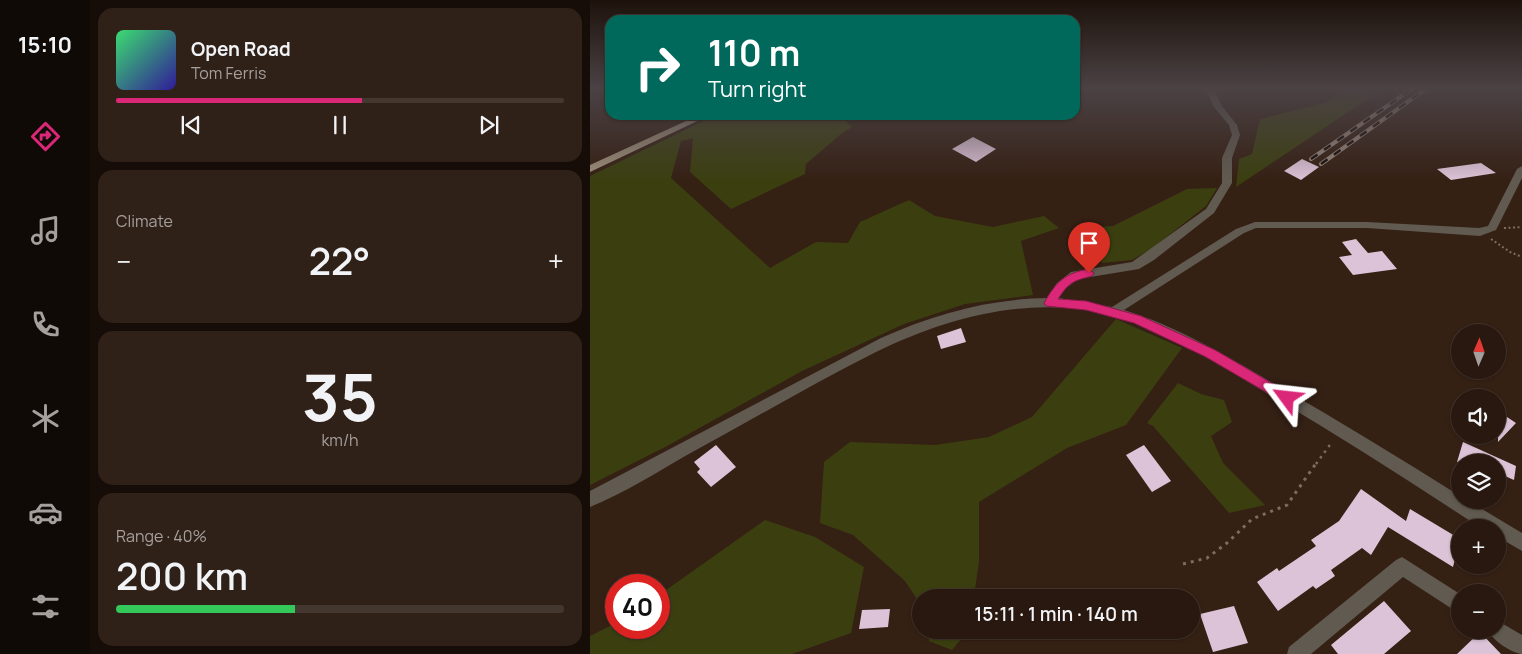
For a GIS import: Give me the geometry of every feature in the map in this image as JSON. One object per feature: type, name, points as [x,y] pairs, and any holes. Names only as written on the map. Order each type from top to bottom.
[{"type":"main road","points":[[590,170],[695,120]]},
{"type":"street","points":[[1050,303],[1061,286],[1075,275],[1135,266],[1150,257],[1210,211],[1227,183],[1227,158],[1236,135],[1233,125],[1228,119]]},
{"type":"street","points":[[1114,312],[1240,231],[1254,225],[1367,225],[1480,232],[1492,228],[1522,169]]},
{"type":"street","points":[[590,499],[857,356],[904,334],[931,323],[980,310],[1001,306],[1050,303],[1086,306],[1137,319],[1210,354],[1340,430],[1483,519]]},
{"type":"street","points":[[1506,533],[1522,543]]},
{"type":"street","points":[[1296,654],[1402,566],[1451,599]]},
{"type":"street","points":[[1506,636],[1522,646]]},
{"type":"path","points":[[1492,228],[1522,227]]},
{"type":"path","points":[[1480,232],[1510,252],[1522,257]]},
{"type":"path","points":[[1184,564],[1207,558],[1227,543],[1252,519],[1287,505],[1340,430]]},
{"type":"green space","points":[[1260,119],[1338,119],[1236,187],[1239,159],[1252,154]]},
{"type":"green space","points":[[706,120],[844,120],[852,127],[806,164],[805,174],[731,209],[690,172],[693,138],[681,141],[671,178],[770,268],[816,242],[848,243],[860,222],[909,200],[935,216],[993,227],[1044,216],[1059,228],[1021,241],[1033,295],[965,304],[904,324],[802,371],[667,446],[590,485],[590,176]]},
{"type":"green space","points":[[1217,188],[1206,206],[1151,249],[1132,260],[1102,263],[1090,237],[1098,227],[1113,226],[1187,189]]},
{"type":"green space","points":[[1116,319],[1182,348],[1126,425],[1067,448],[979,502],[979,561],[975,589],[912,589],[912,592],[905,581],[853,535],[820,523],[824,462],[850,442],[935,445],[989,437],[1032,417]]},
{"type":"green space","points":[[1178,383],[1201,394],[1224,400],[1232,422],[1211,436],[1223,463],[1265,505],[1229,513],[1153,426],[1147,423]]},
{"type":"green space","points":[[765,520],[815,537],[864,567],[851,633],[792,654],[590,654],[590,636],[605,628],[605,639],[670,639],[670,587]]},
{"type":"green space","points":[[929,639],[961,639],[952,650],[929,641]]},
{"type":"building","points":[[973,137],[996,149],[976,162],[952,149]]},
{"type":"building","points":[[1302,159],[1319,167],[1301,180],[1284,171]]},
{"type":"building","points":[[1481,163],[1496,173],[1451,180],[1437,169]]},
{"type":"building","points":[[1356,239],[1368,253],[1382,251],[1397,269],[1353,275],[1339,257],[1352,255],[1342,242]]},
{"type":"building","points":[[961,328],[966,342],[941,349],[937,336]]},
{"type":"building","points":[[1506,416],[1516,423],[1506,434]]},
{"type":"building","points":[[1462,444],[1467,444],[1490,454],[1459,454]]},
{"type":"building","points":[[716,445],[736,467],[711,487],[697,472],[700,469],[694,462]]},
{"type":"building","points":[[1144,445],[1171,481],[1152,492],[1126,455]]},
{"type":"building","points":[[1506,461],[1516,466],[1514,480],[1506,476]]},
{"type":"building","points":[[1361,489],[1406,521],[1410,509],[1451,534],[1451,566],[1388,527],[1371,555],[1362,548],[1331,570],[1335,576],[1316,589],[1313,586],[1278,611],[1257,582],[1277,568],[1279,571],[1316,546],[1311,540],[1339,521]]},
{"type":"building","points":[[1384,601],[1411,631],[1384,654],[1338,654],[1331,645]]},
{"type":"building","points":[[1234,606],[1248,643],[1213,652],[1200,614]]},
{"type":"building","points":[[890,609],[888,627],[859,629],[862,610]]},
{"type":"building","points":[[1473,639],[1487,639],[1501,654],[1457,654]]},
{"type":"railway","points":[[1311,159],[1369,119]]},
{"type":"railway","points":[[1321,164],[1384,119]]},
{"type":"route","points":[[1089,273],[1075,275],[1061,286],[1050,303],[1086,306],[1137,319],[1210,354],[1287,398]]}]
